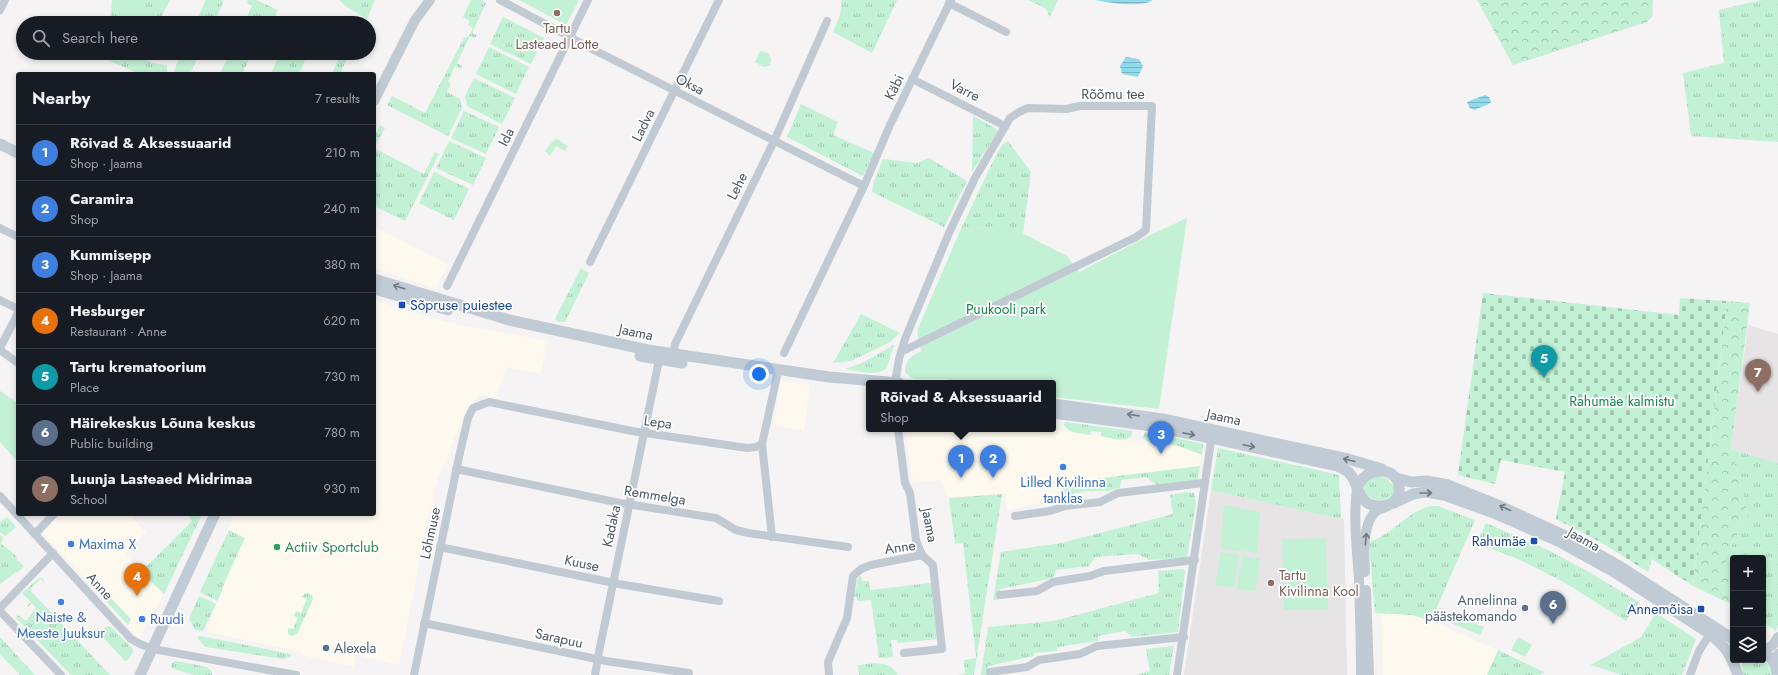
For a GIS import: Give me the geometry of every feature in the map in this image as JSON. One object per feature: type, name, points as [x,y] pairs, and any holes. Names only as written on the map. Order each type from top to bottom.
[{"type":"main road","points":[[0,139],[16,146]]},
{"type":"main road","points":[[0,144],[16,152]]},
{"type":"main road","name":"Jaama","points":[[376,280],[509,320],[673,358],[777,376],[866,388]]},
{"type":"main road","name":"Jaama","points":[[376,290],[508,326],[659,360],[673,358],[866,380]]},
{"type":"main road","name":"Jaama","points":[[1056,404],[1146,417],[1337,466],[1345,469],[1351,475],[1357,488]]},
{"type":"main road","name":"Jaama","points":[[1056,413],[1212,434],[1348,459],[1386,471]]},
{"type":"main road","points":[[1379,470],[1386,471],[1396,478],[1399,484],[1399,495],[1390,505],[1376,506],[1366,502],[1357,488],[1361,478],[1379,470]]},
{"type":"main road","name":"Jaama","points":[[1396,478],[1411,482],[1427,481],[1448,485],[1498,505],[1574,540],[1730,637]]},
{"type":"main road","name":"Jaama","points":[[1390,505],[1413,494],[1426,492],[1444,495],[1494,513],[1560,542],[1614,572],[1710,634],[1725,646],[1738,671]]},
{"type":"main road","points":[[140,675],[214,516]]},
{"type":"main road","points":[[1766,654],[1772,659],[1777,672]]},
{"type":"street","points":[[0,10],[5,0]]},
{"type":"street","points":[[376,97],[415,20],[422,0]]},
{"type":"street","points":[[415,20],[430,0]]},
{"type":"street","name":"Oksa","points":[[500,0],[774,141],[863,189]]},
{"type":"street","name":"Ida","points":[[447,286],[588,0]]},
{"type":"street","name":"Ladva","points":[[590,262],[719,0]]},
{"type":"street","points":[[950,2],[1006,32]]},
{"type":"street","name":"Käbi","points":[[784,354],[863,189],[890,125],[950,2]]},
{"type":"street","name":"Lehe","points":[[673,358],[675,344],[774,141],[827,21]]},
{"type":"street","name":"Varre","points":[[912,79],[1005,126]]},
{"type":"street","name":"Rõõmu tee","points":[[896,380],[901,352],[911,322],[949,233],[974,178],[1010,118],[1028,108],[1066,109],[1080,106],[1152,106],[1146,230],[1136,237],[901,352]]},
{"type":"street","points":[[0,228],[16,235]]},
{"type":"street","points":[[0,300],[16,308]]},
{"type":"street","points":[[16,317],[0,349],[16,362]]},
{"type":"street","name":"Kadaka","points":[[595,675],[612,583],[659,360]]},
{"type":"street","points":[[772,537],[762,444],[777,376]]},
{"type":"street","name":"Lepa","points":[[482,404],[488,402],[643,433],[747,448],[756,447],[762,444]]},
{"type":"street","name":"Lõhmuse","points":[[414,675],[456,469],[468,418],[473,408],[482,404]]},
{"type":"street","name":"Jaama","points":[[898,432],[905,483],[910,493],[916,540],[922,555]]},
{"type":"street","points":[[1177,675],[1184,637],[1204,483],[1212,434]]},
{"type":"street","name":"Remmelga","points":[[456,469],[629,504],[716,518],[736,530],[772,537],[848,547]]},
{"type":"street","points":[[1015,516],[1050,512],[1065,506],[1100,502],[1118,493],[1204,483]]},
{"type":"street","points":[[1357,488],[1355,536],[1359,579],[1361,675]]},
{"type":"street","name":"Anne","points":[[0,496],[16,513]]},
{"type":"street","points":[[1370,675],[1365,578],[1366,537],[1368,526],[1375,512],[1390,505]]},
{"type":"street","name":"Anne","points":[[18,516],[131,639],[153,649],[296,675]]},
{"type":"street","points":[[35,534],[52,516]]},
{"type":"street","name":"Kuuse","points":[[440,547],[612,583],[719,601]]},
{"type":"street","points":[[0,608],[52,553]]},
{"type":"street","name":"Anne","points":[[829,675],[828,662],[847,618],[853,576],[861,569],[870,565],[922,555],[933,565],[942,649],[904,653]]},
{"type":"street","points":[[1000,595],[1038,591],[1053,582],[1090,576],[1104,571],[1195,560]]},
{"type":"street","points":[[0,611],[61,675]]},
{"type":"street","name":"Sarapuu","points":[[424,623],[598,659],[689,673]]},
{"type":"street","points":[[1690,675],[1699,651],[1710,634]]},
{"type":"street","points":[[990,672],[1027,667],[1039,660],[1080,654],[1097,646],[1184,637]]},
{"type":"street","points":[[1766,650],[1773,645],[1778,637]]},
{"type":"street","points":[[1777,672],[1778,654]]},
{"type":"shaded area","points":[[376,227],[448,264],[435,288],[376,269]]},
{"type":"shaded area","points":[[376,301],[446,322],[548,341],[540,374],[506,367],[496,398],[479,395],[465,413],[436,485],[399,665],[356,655],[353,667],[301,655],[301,652],[206,632],[225,581],[245,538],[227,529],[233,516],[376,516]]},
{"type":"shaded area","points":[[1748,325],[1778,334],[1778,463],[1731,449]]},
{"type":"shaded area","points":[[781,381],[810,385],[804,431],[774,425]]},
{"type":"shaded area","points":[[1056,429],[1124,440],[1179,446],[1202,455],[1198,466],[1062,483],[1065,498],[1006,510],[1006,494],[949,498],[940,480],[913,483],[905,432],[1056,432]]},
{"type":"shaded area","name":"Tartu Kivilinna Kool","points":[[1211,490],[1344,519],[1347,675],[1184,675]]},
{"type":"shaded area","points":[[57,516],[132,516],[146,532],[125,554],[164,594],[139,639],[42,532]]},
{"type":"shaded area","points":[[1381,613],[1412,615],[1431,621],[1498,650],[1487,675],[1383,675]]},
{"type":"green space","points":[[112,0],[170,0],[162,16],[111,16]]},
{"type":"green space","points":[[206,0],[224,0],[217,16],[198,16]]},
{"type":"green space","points":[[248,0],[256,0],[278,10],[275,16],[247,16],[252,6],[247,3]]},
{"type":"green space","points":[[339,0],[375,0],[368,16],[362,16]]},
{"type":"green space","points":[[471,0],[481,0],[486,3],[472,33],[477,35],[475,38],[470,36],[457,63],[462,66],[461,69],[455,66],[448,82],[451,83],[447,92],[460,99],[462,108],[448,136],[387,105],[392,96],[425,113],[464,38],[469,36],[473,28],[468,25],[470,21],[463,17]]},
{"type":"green space","name":"Tartu Lasteaed Lotte","points":[[519,0],[579,0],[566,25]]},
{"type":"green space","points":[[842,0],[897,0],[872,53],[833,32],[840,15]]},
{"type":"green space","points":[[1028,0],[1058,0],[1050,17],[1045,8]]},
{"type":"green space","points":[[1477,0],[1653,0],[1652,17],[1647,22],[1513,65]]},
{"type":"green space","points":[[1761,0],[1778,0],[1778,142],[1691,136],[1683,73],[1724,63],[1719,10]]},
{"type":"green space","points":[[134,1],[143,5],[145,14],[143,16],[116,16],[118,2]]},
{"type":"green space","points":[[503,17],[544,38],[531,64],[490,44]]},
{"type":"green space","points":[[489,47],[529,67],[516,94],[476,74]]},
{"type":"green space","points":[[760,51],[768,53],[771,59],[770,66],[763,67],[755,62]]},
{"type":"green space","points":[[108,60],[146,60],[153,63],[167,65],[167,72],[135,72]]},
{"type":"green space","points":[[178,60],[197,60],[191,72],[174,72]]},
{"type":"green space","points":[[227,60],[249,60],[243,72],[221,72]]},
{"type":"green space","points":[[277,60],[305,60],[300,72],[272,72]]},
{"type":"green space","points":[[338,60],[346,60],[341,71],[343,72],[333,72]]},
{"type":"green space","points":[[474,78],[515,98],[502,124],[467,106],[465,96]]},
{"type":"green space","points":[[447,103],[459,109],[449,128],[438,122]]},
{"type":"green space","points":[[801,104],[838,122],[833,135],[874,153],[863,176],[787,137]]},
{"type":"green space","points":[[464,111],[499,127],[486,154],[451,138]]},
{"type":"green space","points":[[973,116],[998,131],[972,172]]},
{"type":"green space","points":[[380,125],[385,128],[376,144],[376,133]]},
{"type":"green space","points":[[557,139],[568,146],[565,151],[556,146],[550,156],[545,151],[554,140]]},
{"type":"green space","points":[[449,141],[486,158],[473,185],[436,168]]},
{"type":"green space","points":[[1008,141],[1031,172],[1023,234],[1006,227],[998,226],[984,227],[959,233],[997,153],[1003,144]]},
{"type":"green space","points":[[376,149],[424,174],[435,152],[439,154],[405,221],[376,207]]},
{"type":"green space","points":[[929,158],[967,181],[944,227],[872,192],[874,181],[883,159],[917,163]]},
{"type":"green space","points":[[434,172],[469,189],[454,220],[419,203]]},
{"type":"green space","name":"Puukooli park","points":[[1187,218],[1159,409],[1056,397],[1056,380],[914,379],[905,372],[906,364],[909,359],[921,351],[917,331],[959,233],[997,225],[1012,228],[1067,256],[1079,272],[1144,238]]},
{"type":"green space","points":[[581,268],[589,273],[565,322],[558,322],[555,319]]},
{"type":"green space","name":"Rahumäe kalmistu","points":[[1483,293],[1679,315],[1680,298],[1727,301],[1693,586],[1652,559],[1648,572],[1602,543],[1556,519],[1565,472],[1501,460],[1495,484],[1458,475]]},
{"type":"green space","points":[[1727,301],[1750,303],[1731,449],[1748,514],[1726,556],[1726,575],[1730,584],[1730,604],[1693,586]]},
{"type":"green space","points":[[861,314],[900,333],[890,342],[851,361],[833,363]]},
{"type":"green space","points":[[894,345],[887,368],[883,371],[867,373],[845,369],[862,363]]},
{"type":"green space","points":[[0,391],[16,402],[16,460],[0,442]]},
{"type":"green space","points":[[1065,422],[1132,431],[1132,434],[1126,439],[1118,440],[1101,436],[1101,432],[1091,431],[1090,435],[1072,432],[1066,428],[1064,425]]},
{"type":"green space","points":[[1145,432],[1200,443],[1203,445],[1202,455],[1179,446],[1147,441],[1143,438]]},
{"type":"green space","points":[[1218,448],[1339,475],[1341,519],[1211,490]]},
{"type":"green space","points":[[1731,449],[1778,463],[1778,625],[1776,631],[1766,624],[1766,555],[1730,555],[1730,584],[1726,575],[1726,556],[1748,514]]},
{"type":"green space","points":[[1200,466],[1198,480],[1158,486],[1146,477],[1121,480],[1120,488],[1108,491],[1087,491],[1064,495],[1062,483]]},
{"type":"green space","points":[[1378,476],[1386,478],[1394,486],[1394,492],[1390,498],[1379,500],[1370,497],[1367,494],[1364,486],[1365,480]]},
{"type":"green space","points":[[1186,492],[1194,493],[1196,503],[1187,558],[1149,560],[1138,554],[1095,557],[1089,566],[1056,570],[1053,578],[1000,589],[999,600],[993,600],[1001,552],[1061,543],[1173,514],[1170,495]]},
{"type":"green space","points":[[1002,494],[974,675],[958,675],[965,674],[964,660],[976,658],[963,543],[955,544],[949,498]]},
{"type":"green space","points":[[1224,505],[1260,512],[1257,553],[1221,549]]},
{"type":"green space","points":[[1430,506],[1438,506],[1475,520],[1431,621],[1412,615],[1375,613],[1369,542],[1385,534],[1414,513]]},
{"type":"green space","points":[[188,516],[201,516],[164,594],[141,572],[192,521]]},
{"type":"green space","points":[[7,517],[16,527],[5,536],[0,532],[0,522]]},
{"type":"green space","points":[[1486,523],[1550,551],[1639,602],[1626,621],[1562,581],[1520,560],[1477,543]]},
{"type":"green space","points":[[229,530],[245,538],[225,581],[218,601],[200,592]]},
{"type":"green space","points":[[0,535],[3,538],[1,544],[17,557],[16,559],[24,566],[17,573],[16,572],[0,584]]},
{"type":"green space","points":[[1326,538],[1328,609],[1284,610],[1282,539]]},
{"type":"green space","points":[[1221,552],[1239,555],[1234,588],[1215,585]]},
{"type":"green space","points":[[1242,556],[1260,559],[1255,591],[1237,589]]},
{"type":"green space","points":[[1185,570],[1178,632],[1132,637],[1125,631],[1098,636],[1098,641],[1057,647],[1057,651],[1034,653],[1034,656],[988,666],[988,675],[981,675],[988,627],[1054,621],[1159,593],[1158,571]]},
{"type":"green space","points":[[861,576],[862,581],[869,581],[870,590],[931,583],[937,639],[898,643],[897,640],[891,640],[893,657],[879,658],[871,600],[858,601],[854,596],[858,578]]},
{"type":"green space","points":[[39,578],[42,578],[46,584],[40,579],[30,590],[110,675],[71,675],[16,618],[18,615],[26,621],[36,608],[32,603],[28,607],[27,606],[31,602],[22,593]]},
{"type":"green space","points":[[106,587],[106,593],[131,619],[128,625],[101,596],[101,590]]},
{"type":"green space","points":[[308,593],[312,595],[313,599],[297,634],[292,636],[288,634],[288,628],[293,629],[298,618],[294,616],[296,611],[301,613],[307,599],[302,597],[304,594]]},
{"type":"green space","points":[[199,596],[216,604],[203,631],[195,630],[189,619]]},
{"type":"green space","points":[[1449,613],[1484,627],[1480,635],[1446,621]]},
{"type":"green space","points":[[1656,613],[1696,639],[1682,675],[1622,675],[1591,665],[1641,637]]},
{"type":"green space","points":[[107,626],[111,627],[132,648],[133,652],[127,661],[125,661],[99,633]]},
{"type":"green space","points":[[200,636],[291,654],[291,656],[283,659],[205,647],[197,637]]},
{"type":"green space","points":[[0,637],[35,675],[20,675],[0,654]]},
{"type":"green space","points":[[1518,637],[1532,645],[1525,657],[1511,650]]},
{"type":"green space","points":[[1174,646],[1169,675],[1136,675],[1150,671],[1146,649]]},
{"type":"green space","points":[[1498,650],[1545,672],[1540,675],[1487,675]]},
{"type":"green space","points":[[176,661],[207,667],[212,672],[212,675],[194,675],[171,668],[172,663]]},
{"type":"green space","points":[[1766,662],[1768,664],[1771,675],[1743,675],[1743,663]]},
{"type":"green space","points":[[876,663],[889,666],[894,669],[898,675],[859,675],[858,665]]},
{"type":"water","points":[[1095,0],[1153,0],[1141,4],[1133,4]]},
{"type":"water","points":[[1126,57],[1139,59],[1143,66],[1138,77],[1122,74],[1120,66]]},
{"type":"water","points":[[1485,95],[1489,97],[1491,102],[1489,104],[1474,110],[1470,108],[1467,103],[1469,101]]},
{"type":"place","name":"Tartu Lasteaed Lotte","points":[[557,13]]},
{"type":"place","name":"Sõpruse puiestee","points":[[402,305]]},
{"type":"place","name":"Tartu krematoorium","points":[[1544,378]]},
{"type":"place","name":"Luunja Lasteaed Midrimaa","points":[[1758,392]]},
{"type":"place","name":"Kummisepp","points":[[1161,454]]},
{"type":"place","name":"Lilled Kivilinna tanklas","points":[[1063,467]]},
{"type":"place","name":"Rõivad & Aksessuaarid","points":[[961,478]]},
{"type":"place","name":"Caramira","points":[[993,478]]},
{"type":"place","name":"Rahumäe","points":[[1534,541]]},
{"type":"place","name":"Maxima X","points":[[71,544]]},
{"type":"place","name":"Actiiv Sportclub","points":[[277,547]]},
{"type":"place","name":"Tartu Kivilinna Kool","points":[[1271,583]]},
{"type":"place","name":"Hesburger","points":[[137,596]]},
{"type":"place","name":"Naiste & Meeste Juuksur","points":[[61,602]]},
{"type":"place","name":"Annelinna päästekomando","points":[[1525,608]]},
{"type":"place","name":"Annemõisa","points":[[1701,609]]},
{"type":"place","name":"Ruudi","points":[[142,619]]},
{"type":"place","name":"Häirekeskus Lõuna keskus","points":[[1553,624]]},
{"type":"place","name":"Alexela","points":[[326,648]]}]
